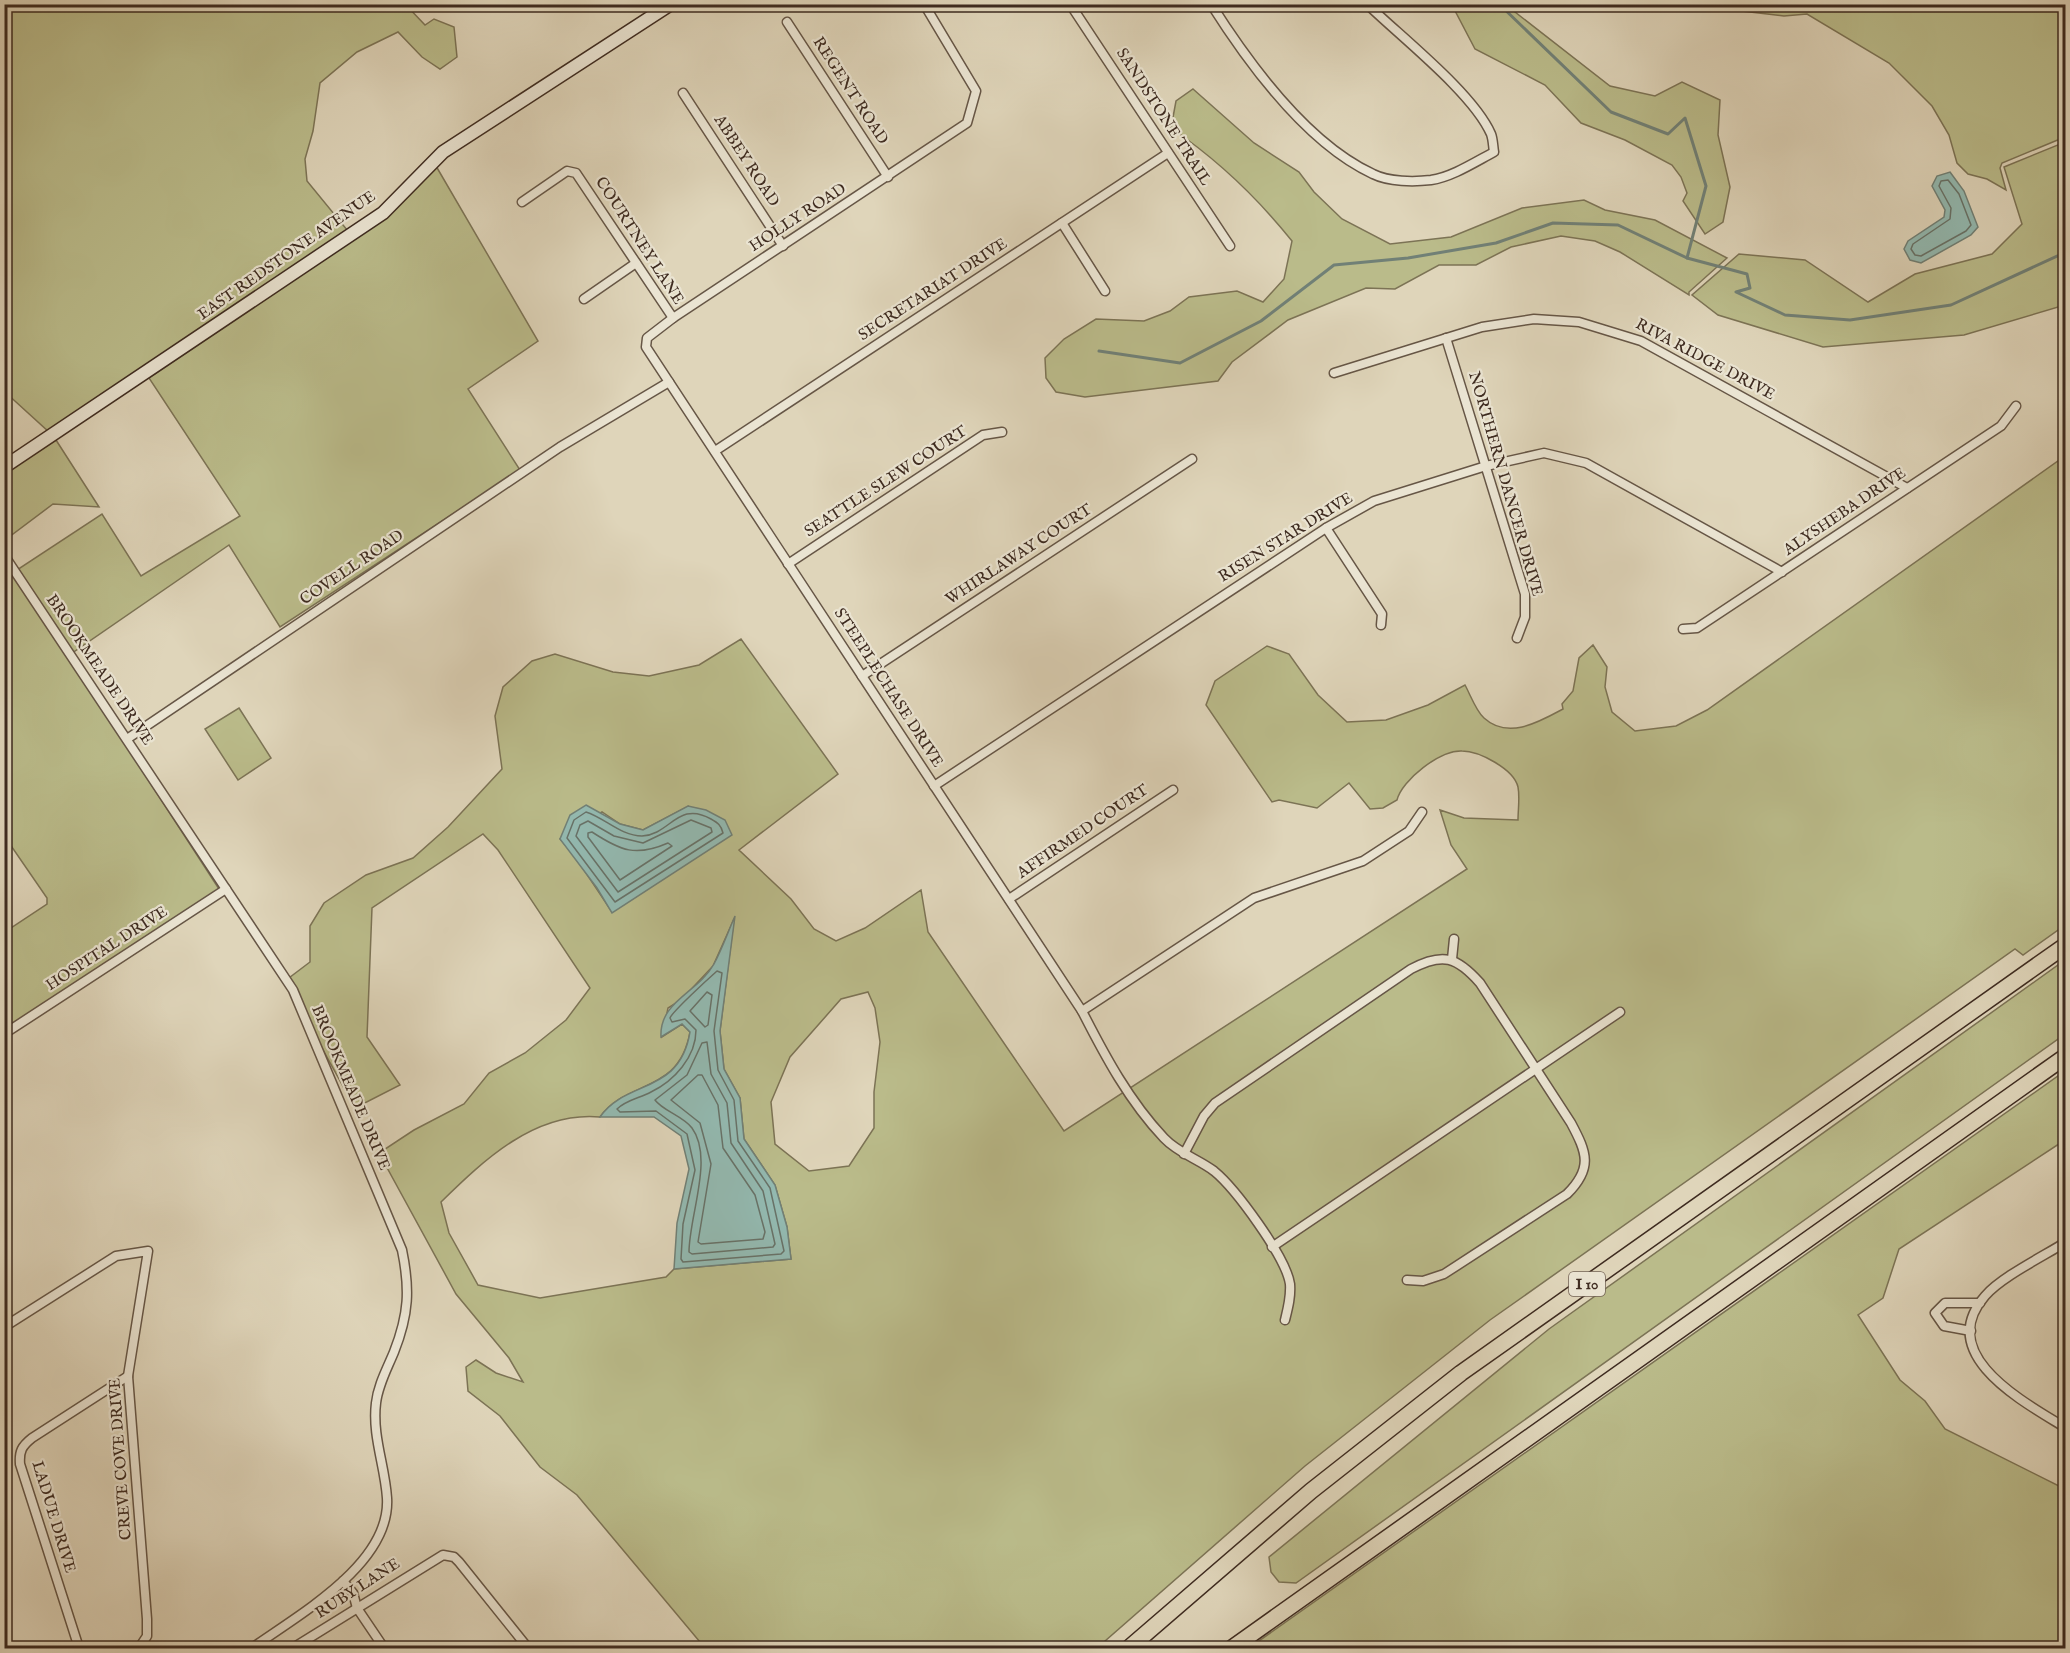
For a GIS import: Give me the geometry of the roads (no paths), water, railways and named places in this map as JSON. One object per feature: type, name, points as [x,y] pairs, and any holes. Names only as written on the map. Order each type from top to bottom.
[{"type":"highway","name":"I 10","points":[[1129,1648],[1311,1491],[1461,1373],[2066,945]]},
{"type":"highway","points":[[1232,1648],[2066,1056]]},
{"type":"street","name":"EAST REDSTONE AVENUE","points":[[4,467],[383,213],[442,152],[672,4]]},
{"type":"street","name":"HOLLY ROAD","points":[[669,382],[646,347],[646,338],[672,318],[967,123],[976,91],[924,4]]},
{"type":"street","name":"SANDSTONE TRAIL","points":[[1070,4],[1230,246]]},
{"type":"street","points":[[1211,4],[1276,95],[1335,150],[1374,175],[1404,181],[1434,180],[1494,152],[1491,135],[1478,113],[1446,78],[1367,4]]},
{"type":"street","name":"REGENT ROAD","points":[[787,22],[888,177]]},
{"type":"street","name":"ABBEY ROAD","points":[[683,93],[783,246]]},
{"type":"street","name":"SECRETARIAT DRIVE","points":[[715,451],[1168,153]]},
{"type":"street","name":"COURTNEY LANE","points":[[522,202],[567,171],[576,172],[672,318]]},
{"type":"street","points":[[1062,223],[1105,291]]},
{"type":"street","points":[[584,299],[636,263]]},
{"type":"street","name":"RIVA RIDGE DRIVE","points":[[1334,373],[1482,327],[1534,319],[1579,322],[1622,333],[1666,354],[1907,488]]},
{"type":"street","name":"NORTHERN DANCER DRIVE","points":[[1446,338],[1525,594],[1525,617],[1517,638]]},
{"type":"street","name":"STEEPLECHASE DRIVE","points":[[669,382],[1083,1011],[1107,1060],[1142,1113],[1166,1141],[1212,1170],[1231,1187],[1272,1246],[1290,1282],[1290,1297],[1285,1320]]},
{"type":"street","name":"COVELL ROAD","points":[[127,739],[531,465],[669,382]]},
{"type":"street","name":"ALYSHEBA DRIVE","points":[[1683,629],[1697,628],[2001,426],[2016,406]]},
{"type":"street","name":"SEATTLE SLEW COURT","points":[[789,564],[983,435],[1002,432]]},
{"type":"street","name":"RISEN STAR DRIVE","points":[[934,786],[1326,528],[1374,501],[1486,466],[1544,453],[1586,463],[1782,572]]},
{"type":"street","name":"WHIRLAWAY COURT","points":[[862,676],[1192,459]]},
{"type":"street","points":[[1326,528],[1382,614],[1381,625]]},
{"type":"street","name":"BROOKMEADE DRIVE","points":[[4,555],[293,990],[402,1250],[407,1276],[408,1303],[404,1323],[382,1379],[376,1402],[378,1445],[387,1501],[384,1523],[373,1547],[343,1581],[252,1648]]},
{"type":"street","name":"AFFIRMED COURT","points":[[1009,899],[1173,790]]},
{"type":"street","points":[[1083,1011],[1254,898],[1363,861],[1409,831],[1422,812]]},
{"type":"street","name":"HOSPITAL DRIVE","points":[[4,1034],[226,889]]},
{"type":"street","points":[[1452,959],[1454,939]]},
{"type":"street","points":[[1184,1154],[1204,1116],[1215,1103],[1411,969],[1426,961],[1452,959],[1466,967],[1480,983],[1582,1143],[1585,1167],[1579,1182],[1567,1194],[1444,1274],[1423,1281],[1407,1280]]},
{"type":"street","points":[[1272,1246],[1620,1012]]},
{"type":"street","points":[[2066,1242],[1997,1285],[1980,1303],[1973,1315],[1971,1331],[1975,1354],[1991,1376],[2007,1390],[2066,1428]]},
{"type":"street","name":"CREVE COVE DRIVE","points":[[4,1327],[116,1256],[148,1251],[128,1376],[147,1619],[147,1636],[139,1648]]},
{"type":"street","points":[[1971,1331],[1944,1326],[1935,1313],[1945,1303],[1980,1303]]},
{"type":"street","name":"LADUE DRIVE","points":[[79,1648],[19,1455],[23,1445],[32,1438],[128,1376]]},
{"type":"street","name":"RUBY LANE","points":[[293,1648],[440,1556],[454,1557],[528,1648]]},
{"type":"street","points":[[343,1581],[353,1593],[357,1608],[384,1648]]},
{"type":"water","points":[[1950,172],[1964,191],[1978,227],[1971,235],[1921,263],[1910,260],[1904,249],[1908,241],[1944,217],[1945,210],[1932,186],[1937,176]]},
{"type":"water","points":[[586,805],[620,824],[643,830],[688,806],[706,810],[725,820],[732,835],[612,913],[597,888],[560,839],[570,815]]},
{"type":"water","points":[[735,916],[720,1031],[724,1069],[740,1098],[744,1139],[775,1185],[787,1227],[791,1259],[674,1269],[677,1223],[689,1169],[681,1136],[654,1117],[600,1117],[611,1105],[664,1077],[675,1067],[684,1052],[690,1032],[682,1024],[661,1037],[666,1014],[707,974],[714,964]]},
{"type":"waterway","points":[[1499,4],[1611,112],[1668,134],[1685,118],[1706,186],[1687,258],[1747,274],[1750,288],[1736,292],[1785,315],[1850,320],[1951,305],[2066,252]]},
{"type":"waterway","points":[[1099,351],[1180,363],[1261,321],[1334,265],[1408,258],[1496,243],[1553,223],[1618,225],[1687,258]]}]
